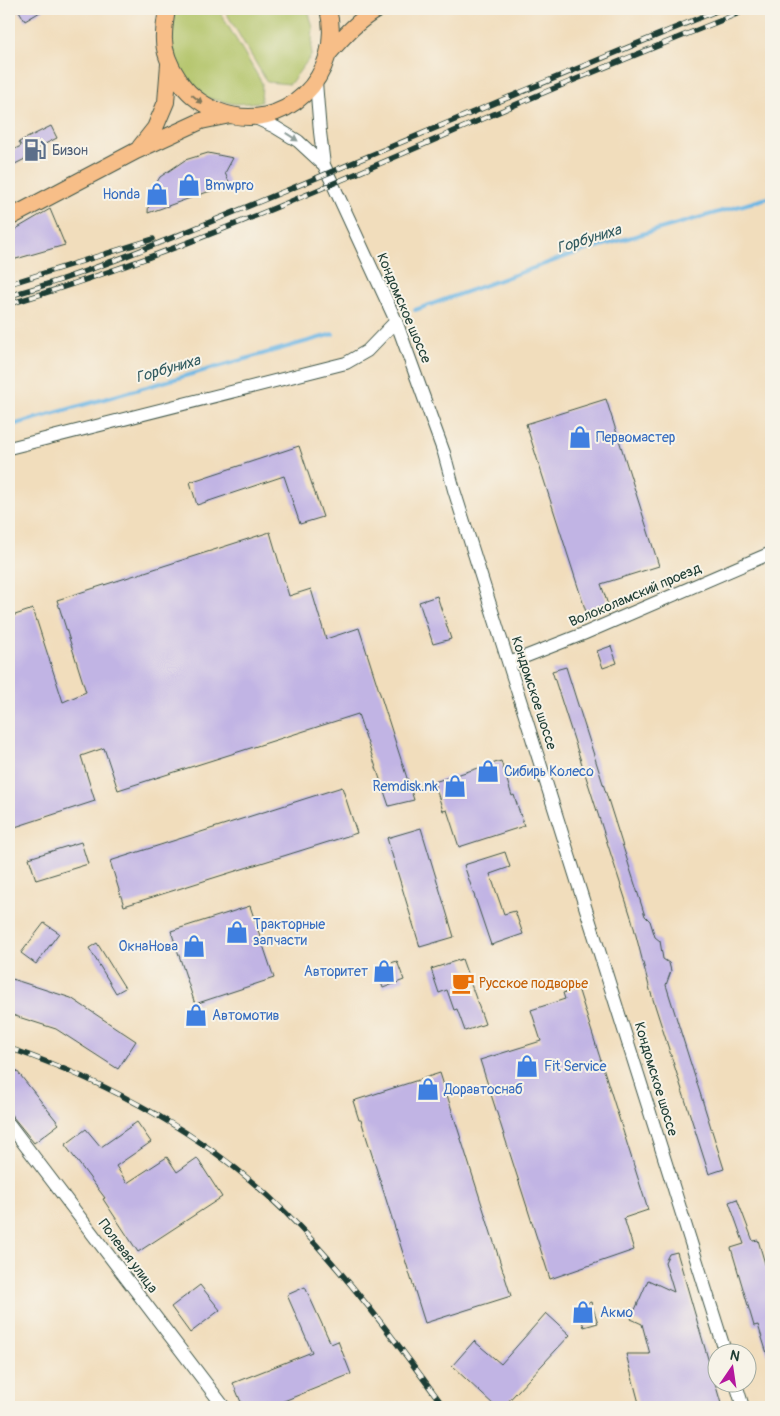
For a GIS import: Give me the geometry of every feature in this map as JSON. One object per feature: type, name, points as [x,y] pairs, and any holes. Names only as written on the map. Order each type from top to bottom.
[{"type":"main road","points":[[136,151],[155,128],[166,102],[169,64],[164,37],[167,9]]},
{"type":"main road","points":[[169,64],[184,88],[204,105],[230,115],[253,117],[277,112],[299,100],[316,82],[324,68],[329,53],[332,32],[328,9]]},
{"type":"main road","points":[[329,53],[347,31],[366,15],[378,9]]},
{"type":"main road","points":[[9,218],[136,151],[201,121],[230,115]]},
{"type":"street","name":"Кондомское шоссе","points":[[316,82],[324,165],[396,321],[444,454],[723,1344]]},
{"type":"street","name":"Кондомское шоссе","points":[[253,117],[275,127],[298,141],[324,165]]},
{"type":"street","points":[[9,448],[346,363],[367,351],[396,321]]},
{"type":"street","name":"Волоколамский проезд","points":[[509,662],[583,634],[771,553]]},
{"type":"street","name":"Полевая улица","points":[[9,1124],[224,1407]]},
{"type":"street","points":[[739,1394],[743,1407]]},
{"type":"green space","points":[[175,9],[218,9],[262,83],[261,102],[235,104],[207,98],[183,77],[172,50],[172,21]]},
{"type":"green space","points":[[224,9],[308,9],[313,28],[311,56],[290,84],[267,82]]},
{"type":"building","points":[[18,9],[45,9],[25,21]]},
{"type":"building","points":[[51,126],[57,138],[25,154],[27,158],[9,167],[9,152],[21,146],[19,142]]},
{"type":"building","points":[[208,153],[233,158],[225,173],[230,184],[148,213],[149,195],[160,177],[185,160]]},
{"type":"building","points":[[50,209],[65,245],[9,261],[9,233]]},
{"type":"building","points":[[606,399],[659,566],[601,584],[608,605],[586,612],[526,424]]},
{"type":"building","points":[[299,446],[323,517],[300,524],[284,476],[197,505],[190,482]]},
{"type":"building","points":[[270,532],[289,596],[311,589],[326,639],[359,628],[414,800],[389,806],[358,714],[118,790],[104,748],[81,756],[95,801],[9,829],[9,617],[33,609],[63,702],[86,692],[57,600]]},
{"type":"building","points":[[437,596],[451,639],[433,644],[419,602]]},
{"type":"building","points":[[611,646],[617,663],[603,668],[597,651]]},
{"type":"building","points":[[566,667],[645,916],[650,921],[655,937],[660,941],[663,959],[669,963],[671,971],[666,985],[724,1169],[709,1174],[650,990],[632,920],[552,671]]},
{"type":"building","points":[[501,761],[524,826],[459,847],[447,810],[443,811],[434,782]]},
{"type":"building","points":[[342,787],[357,833],[124,906],[110,861]]},
{"type":"building","points":[[421,828],[454,937],[420,947],[387,838]]},
{"type":"building","points":[[81,842],[88,864],[36,880],[29,858]]},
{"type":"building","points":[[505,852],[510,867],[490,874],[504,914],[515,911],[523,934],[491,945],[464,865]]},
{"type":"building","points":[[250,906],[274,978],[195,1004],[171,931]]},
{"type":"building","points":[[44,923],[59,933],[36,964],[21,953]]},
{"type":"building","points":[[97,943],[125,988],[116,993],[89,948]]},
{"type":"building","points":[[462,959],[485,1024],[465,1031],[457,1009],[454,1010],[447,990],[439,993],[431,969]]},
{"type":"building","points":[[397,961],[404,980],[383,988],[376,968]]},
{"type":"building","points":[[9,978],[71,998],[136,1041],[118,1069],[56,1029],[9,1014]]},
{"type":"building","points":[[578,988],[648,1210],[624,1218],[634,1250],[550,1279],[480,1060],[541,1041],[531,1010],[565,999],[563,993]]},
{"type":"building","points":[[17,1071],[59,1124],[34,1143],[9,1112],[9,1078]]},
{"type":"building","points":[[440,1073],[511,1296],[425,1323],[361,1120],[359,1120],[353,1101]]},
{"type":"building","points":[[137,1122],[151,1142],[116,1166],[127,1183],[167,1157],[177,1172],[197,1158],[222,1197],[138,1252],[103,1199],[105,1198],[65,1145],[86,1129],[101,1147]]},
{"type":"building","points":[[737,1199],[753,1241],[758,1240],[771,1284],[771,1360],[769,1360],[758,1325],[754,1326],[731,1248],[744,1244],[729,1202]]},
{"type":"building","points":[[677,1252],[708,1359],[708,1394],[718,1394],[722,1407],[640,1407],[626,1354],[650,1354],[642,1324],[631,1319],[648,1280],[674,1292],[665,1262],[669,1254]]},
{"type":"building","points":[[200,1285],[220,1310],[190,1333],[171,1307]]},
{"type":"building","points":[[305,1287],[331,1344],[338,1341],[351,1374],[269,1407],[243,1407],[233,1383],[312,1352],[287,1295]]},
{"type":"building","points":[[591,1302],[598,1323],[584,1327],[577,1307]]},
{"type":"building","points":[[546,1313],[570,1335],[503,1407],[496,1407],[452,1366],[474,1341],[501,1364]]},
{"type":"waterway","name":"Горбуниха","points":[[415,310],[573,254],[771,197]]},
{"type":"waterway","name":"Горбуниха","points":[[9,426],[333,334]]},
{"type":"railway","points":[[9,296],[81,273],[151,246],[721,9]]},
{"type":"railway","points":[[9,304],[134,263],[258,215],[563,85],[749,9]]},
{"type":"railway","points":[[9,284],[153,239]]},
{"type":"railway","points":[[9,1048],[85,1078],[121,1096],[157,1115],[225,1160],[286,1213],[329,1259],[388,1332],[444,1407]]},
{"type":"place","name":"Бизон","points":[[35,150]]},
{"type":"place","name":"Bmwpro","points":[[189,185]]},
{"type":"place","name":"Honda","points":[[157,194]]},
{"type":"place","name":"Первомастер","points":[[580,437]]},
{"type":"place","name":"Сибирь Колесо","points":[[488,771]]},
{"type":"place","name":"Remdisk.nk","points":[[455,786]]},
{"type":"place","name":"Тракторные запчасти","points":[[237,932]]},
{"type":"place","name":"ОкнаНова","points":[[194,946]]},
{"type":"place","name":"Авторитет","points":[[384,971]]},
{"type":"place","name":"Русское подворье","points":[[463,983]]},
{"type":"place","name":"Автомотив","points":[[196,1015]]},
{"type":"place","name":"Fit Service","points":[[527,1066]]},
{"type":"place","name":"Доравтоснаб","points":[[428,1089]]},
{"type":"place","name":"Акмо","points":[[583,1312]]}]
